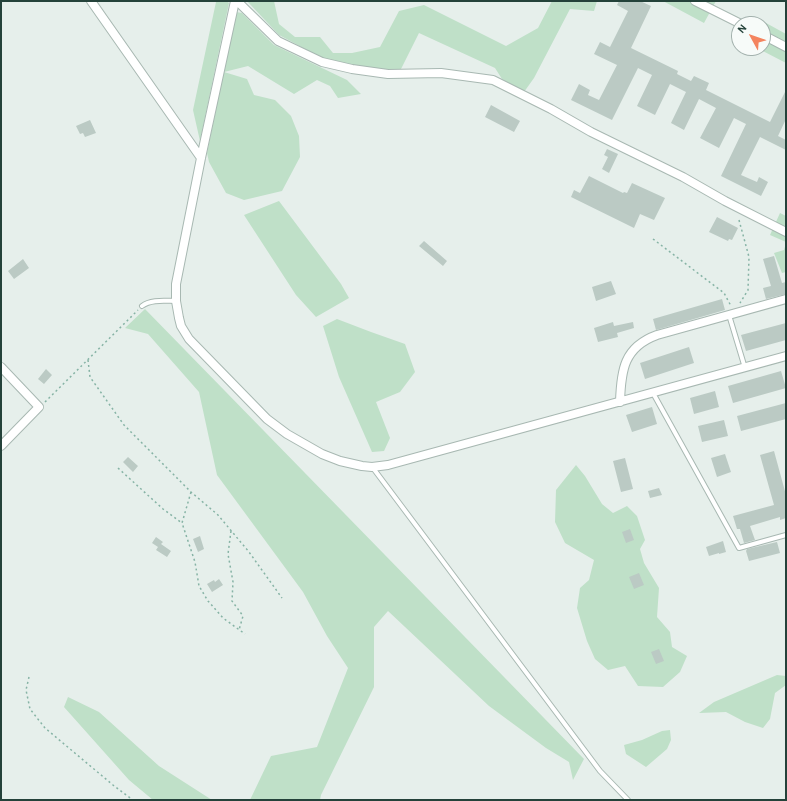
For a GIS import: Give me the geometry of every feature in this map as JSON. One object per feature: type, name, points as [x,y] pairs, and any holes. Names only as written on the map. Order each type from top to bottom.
[{"type":"street","points":[[91,1],[201,158]]},
{"type":"street","points":[[236,1],[201,158],[176,284],[176,301],[181,326],[189,339],[272,424],[300,442],[340,461],[354,465],[372,467],[388,465],[786,356]]},
{"type":"street","points":[[236,1],[278,41],[322,62],[352,70],[388,74],[441,73],[493,80],[551,109],[591,132],[683,177],[725,201],[786,232]]},
{"type":"street","points":[[696,1],[731,19]]},
{"type":"street","points":[[771,39],[786,47]]},
{"type":"street","points":[[620,402],[621,379],[625,362],[632,351],[650,338],[786,299]]},
{"type":"street","points":[[1,367],[40,408],[1,446]]},
{"type":"lane","points":[[142,306],[149,302],[176,301]]},
{"type":"lane","points":[[732,314],[745,368]]},
{"type":"lane","points":[[653,393],[739,548],[786,535]]},
{"type":"lane","points":[[372,467],[600,770],[628,800]]},
{"type":"path","points":[[732,314],[748,290],[749,257],[739,220]]},
{"type":"path","points":[[653,239],[724,292],[732,314]]},
{"type":"path","points":[[40,408],[142,306]]},
{"type":"path","points":[[88,360],[90,378],[124,425],[191,492],[218,515],[249,552],[282,598]]},
{"type":"path","points":[[118,468],[163,509],[182,523]]},
{"type":"path","points":[[191,492],[182,523],[195,562],[199,586],[208,601],[223,618],[245,634]]},
{"type":"path","points":[[231,531],[228,554],[233,582],[232,601],[243,616],[239,630]]},
{"type":"path","points":[[29,677],[26,690],[30,709],[45,728],[133,800]]},
{"type":"green space","points":[[215,1],[227,1],[229,3],[200,141],[193,110]]},
{"type":"green space","points":[[247,1],[274,1],[279,24],[295,37],[320,37],[333,53],[352,53],[380,47],[399,11],[424,5],[506,46],[538,28],[552,1],[597,1],[594,11],[570,9],[534,78],[524,92],[502,79],[495,68],[419,33],[401,69],[383,74],[324,59],[279,35]]},
{"type":"green space","points":[[663,1],[716,1],[704,23]]},
{"type":"green space","points":[[236,12],[242,13],[274,45],[347,80],[361,94],[338,98],[330,86],[317,80],[294,94],[248,66],[224,72],[247,79],[254,95],[275,100],[291,116],[299,136],[300,157],[282,191],[244,200],[226,193],[209,162],[207,153]]},
{"type":"green space","points":[[771,26],[786,34],[786,63],[771,55]]},
{"type":"green space","points":[[279,201],[341,284],[349,298],[316,317],[296,295],[244,215]]},
{"type":"green space","points":[[780,213],[786,216],[786,242],[770,235]]},
{"type":"green space","points":[[786,243],[786,272],[782,273],[774,253],[784,250]]},
{"type":"green space","points":[[145,309],[584,759],[573,780],[569,762],[546,748],[489,706],[388,611],[374,627],[374,687],[321,795],[320,800],[250,800],[271,756],[317,747],[348,668],[327,636],[303,592],[217,475],[199,392],[148,334],[125,328]]},
{"type":"green space","points":[[337,319],[405,344],[415,372],[400,392],[376,402],[390,438],[384,451],[372,452],[339,377],[323,326]]},
{"type":"green space","points":[[576,465],[585,476],[602,504],[613,513],[627,506],[637,516],[645,540],[640,549],[644,563],[659,588],[657,617],[670,632],[672,647],[687,656],[680,672],[663,687],[638,686],[625,666],[608,670],[595,659],[587,641],[577,608],[580,588],[589,580],[594,560],[565,543],[555,522],[556,490]]},
{"type":"green space","points":[[777,675],[786,676],[786,685],[775,693],[770,719],[763,728],[745,722],[726,712],[699,713],[714,702]]},
{"type":"green space","points":[[68,697],[99,712],[159,766],[212,800],[153,800],[129,780],[64,707]]},
{"type":"green space","points":[[670,730],[671,740],[667,749],[646,767],[626,754],[624,745],[642,740],[662,731]]},
{"type":"building","points":[[619,1],[640,1],[651,6],[631,48],[678,71],[677,74],[691,81],[694,76],[709,83],[706,90],[770,122],[786,90],[786,119],[778,136],[786,140],[786,150],[760,137],[741,175],[757,182],[759,177],[768,182],[761,196],[721,176],[746,124],[734,118],[719,148],[700,138],[716,108],[699,99],[684,130],[671,123],[686,92],[670,84],[655,115],[637,106],[652,75],[638,68],[612,120],[571,100],[579,84],[590,90],[588,95],[599,100],[617,65],[594,54],[600,42],[610,47],[628,11],[617,5]]},
{"type":"building","points":[[491,105],[520,121],[514,132],[485,117]]},
{"type":"building","points":[[90,120],[96,133],[85,137],[83,133],[80,134],[76,126]]},
{"type":"building","points":[[607,149],[618,154],[609,173],[602,169],[608,157],[604,155]]},
{"type":"building","points":[[589,176],[623,193],[627,193],[632,183],[665,198],[654,220],[640,214],[634,228],[571,197],[574,190],[580,193]]},
{"type":"building","points":[[717,217],[738,228],[732,240],[729,239],[728,241],[709,232]]},
{"type":"building","points":[[424,241],[447,261],[443,266],[419,246]]},
{"type":"building","points":[[774,256],[782,283],[786,282],[786,294],[766,299],[763,288],[771,286],[763,259]]},
{"type":"building","points":[[23,259],[29,268],[14,279],[8,271]]},
{"type":"building","points":[[611,281],[616,294],[596,301],[592,287]]},
{"type":"building","points":[[722,299],[725,310],[656,330],[653,319]]},
{"type":"building","points":[[613,322],[614,326],[633,322],[634,328],[617,333],[618,337],[598,342],[594,328]]},
{"type":"building","points":[[786,323],[786,340],[746,351],[741,335]]},
{"type":"building","points":[[689,347],[694,363],[645,379],[640,363]]},
{"type":"building","points":[[46,369],[52,375],[44,384],[38,379]]},
{"type":"building","points":[[781,371],[786,388],[733,403],[728,386]]},
{"type":"building","points":[[715,391],[719,407],[694,414],[690,398]]},
{"type":"building","points":[[786,403],[786,419],[741,431],[737,416]]},
{"type":"building","points":[[652,407],[657,424],[632,432],[626,415]]},
{"type":"building","points":[[724,420],[728,436],[702,442],[698,426]]},
{"type":"building","points":[[774,451],[786,495],[786,518],[780,520],[780,517],[750,526],[755,540],[744,543],[740,529],[737,529],[733,516],[774,505],[760,455]]},
{"type":"building","points":[[725,454],[731,472],[717,477],[711,458]]},
{"type":"building","points":[[128,457],[138,466],[133,472],[123,462]]},
{"type":"building","points":[[625,458],[633,489],[621,492],[613,461]]},
{"type":"building","points":[[659,488],[662,495],[650,498],[648,491]]},
{"type":"building","points":[[630,529],[634,540],[626,543],[622,532]]},
{"type":"building","points":[[200,536],[204,549],[198,552],[193,539]]},
{"type":"building","points":[[156,537],[163,542],[161,544],[171,551],[167,557],[156,550],[158,547],[152,543]]},
{"type":"building","points":[[723,541],[726,552],[709,556],[706,547]]},
{"type":"building","points":[[777,542],[780,553],[749,561],[746,551],[747,549]]},
{"type":"building","points":[[639,573],[644,585],[634,589],[629,577]]},
{"type":"building","points":[[219,579],[223,585],[212,592],[207,584],[214,580],[215,582]]},
{"type":"building","points":[[659,649],[664,661],[656,664],[651,652]]}]
